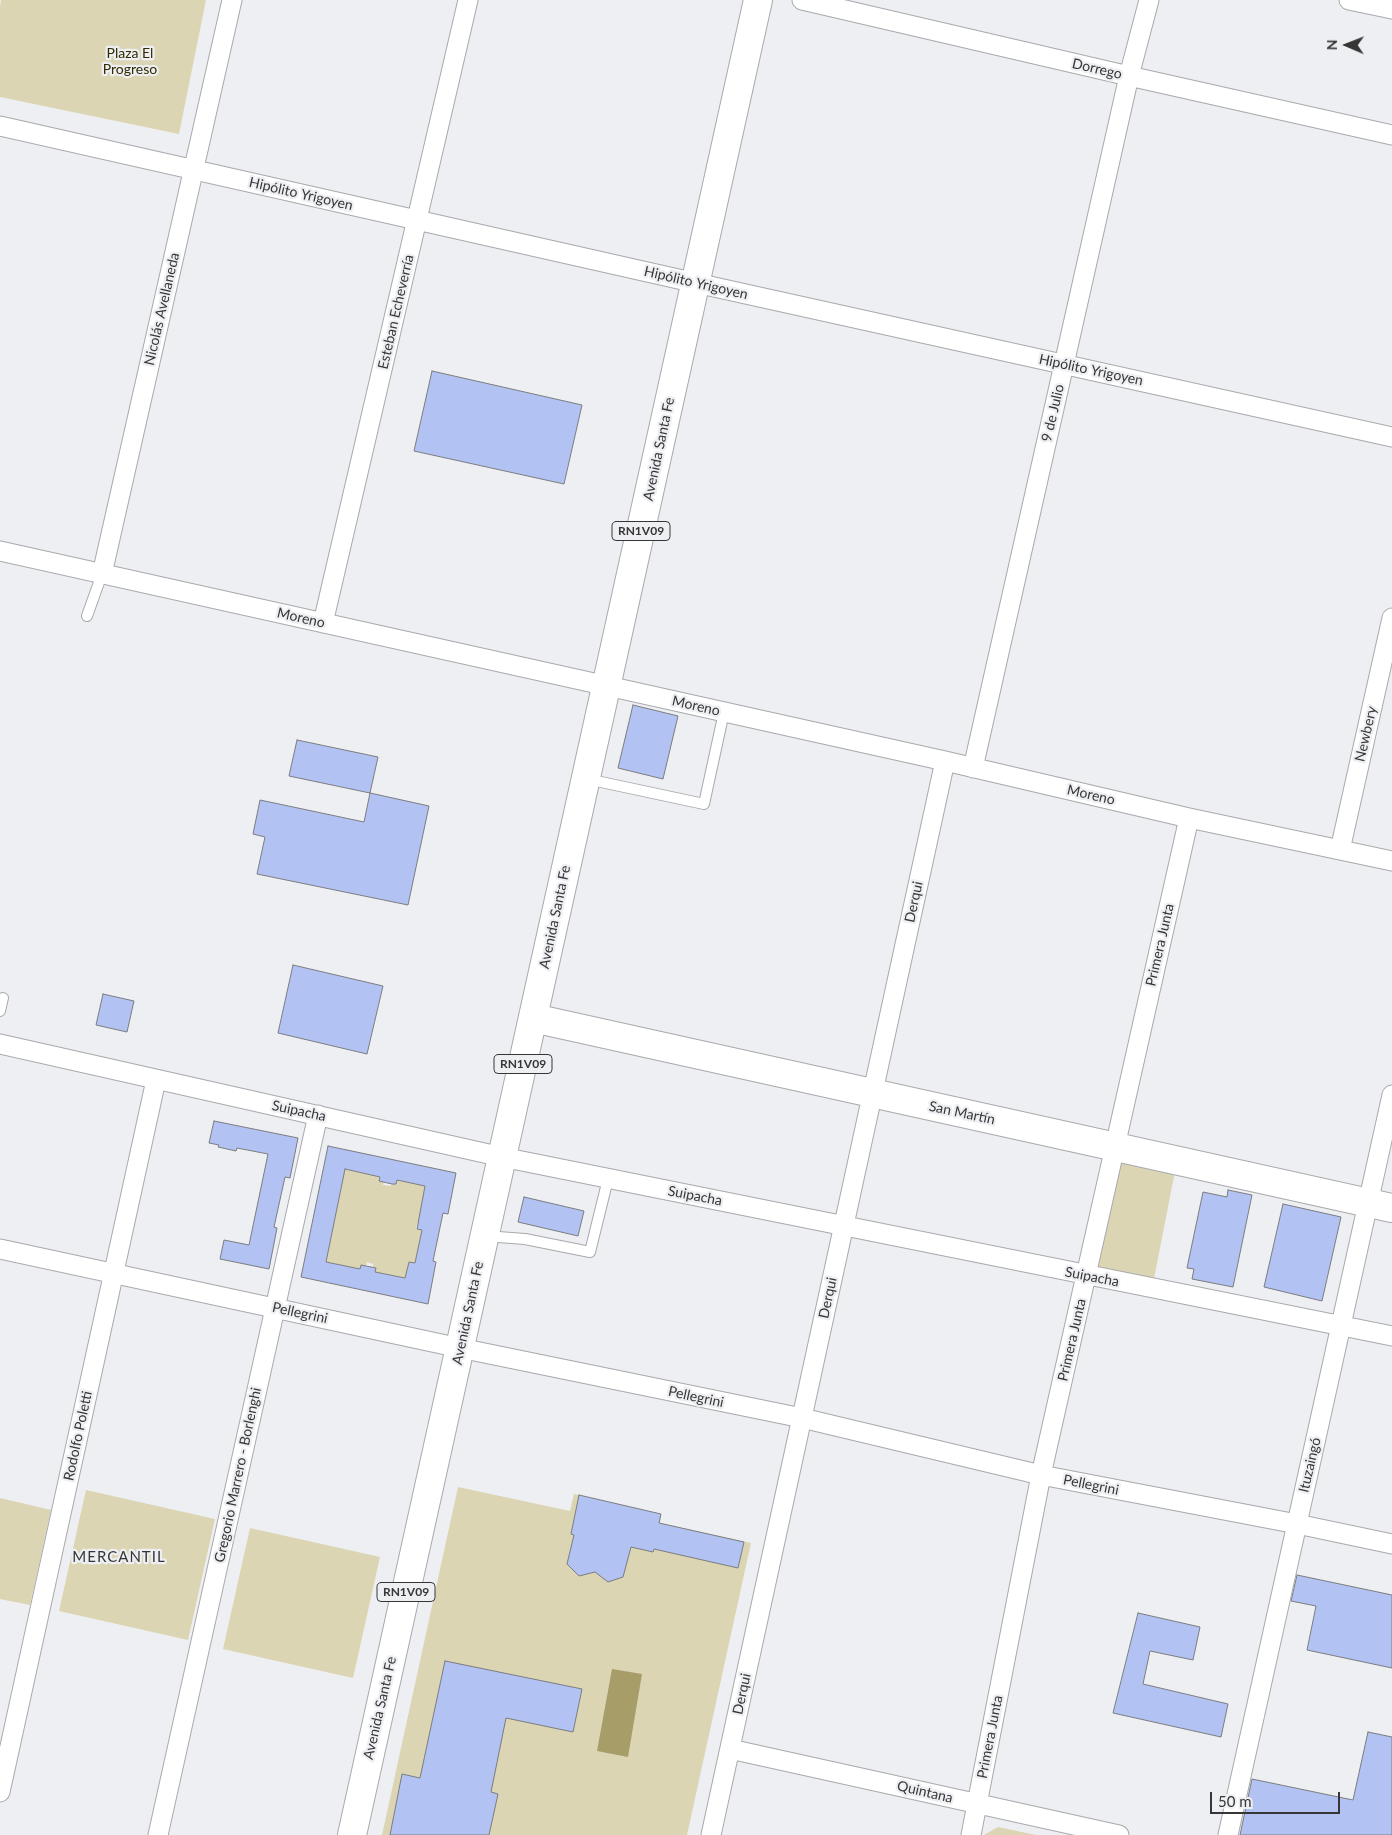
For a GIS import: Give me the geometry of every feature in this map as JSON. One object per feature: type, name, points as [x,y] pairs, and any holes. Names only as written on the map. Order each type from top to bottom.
[{"type":"main road","name":"Avenida Santa Fe","points":[[352,1835],[758,0]]},
{"type":"main road","name":"San Martín","points":[[533,1018],[1380,1206]]},
{"type":"street","name":"Nicolás Avellaneda","points":[[102,574],[232,0]]},
{"type":"street","name":"Esteban Echeverría","points":[[323,623],[468,0]]},
{"type":"street","name":"Dorrego","points":[[802,0],[1392,135]]},
{"type":"street","name":"9 de Julio","points":[[973,768],[1129,76],[1150,0]]},
{"type":"street","points":[[1349,0],[1392,9]]},
{"type":"street","name":"Hipólito Yrigoyen","points":[[0,126],[696,283],[1392,436]]},
{"type":"street","name":"Moreno","points":[[0,551],[945,761],[1189,818],[1392,861]]},
{"type":"street","name":"Newbery","points":[[1340,850],[1392,618]]},
{"type":"street","name":"Derqui","points":[[711,1835],[945,761]]},
{"type":"street","name":"Primera Junta","points":[[971,1835],[1041,1475],[1189,818]]},
{"type":"street","name":"Suipacha","points":[[0,1044],[502,1157],[1086,1276],[1392,1336]]},
{"type":"street","name":"Rodolfo Poletti","points":[[0,1792],[156,1080]]},
{"type":"street","name":"Ituzaingó","points":[[1228,1835],[1341,1326],[1380,1206],[1392,1095]]},
{"type":"street","name":"Gregorio Marrero - Borlenghi","points":[[158,1835],[318,1115]]},
{"type":"street","name":"Pellegrini","points":[[0,1249],[460,1348],[802,1418],[1041,1475],[1392,1544]]},
{"type":"street","name":"Quintana","points":[[730,1749],[1119,1835]]},
{"type":"lane","name":"Nicolás Avellaneda","points":[[87,616],[102,574]]},
{"type":"lane","points":[[586,779],[704,804],[724,712]]},
{"type":"lane","points":[[0,1011],[3,998]]},
{"type":"lane","points":[[484,1236],[526,1239],[590,1252],[608,1178]]},
{"type":"green space","name":"Plaza El Progreso","points":[[1,0],[206,0],[179,134],[0,97]]},
{"type":"green space","points":[[1115,1147],[1177,1161],[1152,1289],[1086,1276]]},
{"type":"green space","points":[[345,1169],[380,1177],[379,1180],[384,1182],[383,1185],[391,1186],[392,1183],[396,1184],[397,1180],[429,1187],[422,1202],[422,1224],[417,1223],[416,1229],[422,1230],[415,1263],[409,1262],[407,1268],[411,1279],[375,1272],[376,1268],[373,1267],[373,1264],[367,1262],[366,1266],[360,1269],[326,1262]]},
{"type":"green space","points":[[458,1487],[570,1511],[574,1494],[661,1514],[660,1523],[751,1543],[687,1835],[382,1835]]},
{"type":"green space","points":[[86,1490],[215,1519],[188,1640],[59,1611]]},
{"type":"green space","points":[[0,1498],[51,1510],[30,1605],[0,1599]]},
{"type":"green space","points":[[250,1528],[380,1557],[353,1678],[223,1649]]},
{"type":"green space","points":[[998,1827],[1036,1835],[984,1835]]},
{"type":"shaded area","points":[[612,1669],[642,1674],[628,1757],[597,1751]]},
{"type":"building","points":[[432,371],[582,405],[564,484],[414,451]]},
{"type":"building","points":[[633,705],[678,716],[663,779],[618,768]]},
{"type":"building","points":[[297,740],[378,757],[370,793],[289,776]]},
{"type":"building","points":[[370,793],[429,806],[408,905],[257,874],[265,837],[253,834],[260,800],[364,822]]},
{"type":"building","points":[[293,965],[383,986],[367,1054],[278,1033]]},
{"type":"building","points":[[103,994],[134,1001],[127,1032],[96,1025]]},
{"type":"building","points":[[214,1121],[298,1138],[290,1178],[285,1177],[274,1227],[277,1228],[269,1269],[220,1259],[224,1240],[249,1245],[268,1154],[237,1148],[236,1151],[209,1143]]},
{"type":"building","points":[[328,1146],[456,1173],[448,1214],[443,1213],[433,1261],[436,1262],[428,1304],[301,1277]],"holes":[[[345,1169],[380,1177],[379,1181],[392,1184],[396,1184],[397,1180],[425,1186],[417,1229],[422,1230],[415,1263],[409,1262],[405,1278],[375,1272],[376,1268],[361,1265],[360,1269],[326,1262]]]},
{"type":"building","points":[[1228,1190],[1252,1195],[1233,1287],[1192,1279],[1194,1269],[1187,1268],[1203,1192],[1227,1197]]},
{"type":"building","points":[[524,1197],[584,1211],[578,1236],[518,1222]]},
{"type":"building","points":[[1283,1204],[1341,1217],[1322,1301],[1264,1287]]},
{"type":"building","points":[[579,1495],[661,1514],[659,1523],[744,1542],[738,1568],[654,1549],[653,1552],[631,1547],[623,1577],[608,1582],[595,1572],[579,1576],[567,1564],[574,1535],[571,1534]]},
{"type":"building","points":[[1297,1575],[1392,1595],[1392,1668],[1307,1650],[1316,1606],[1291,1601]]},
{"type":"building","points":[[1138,1613],[1200,1627],[1193,1660],[1150,1651],[1143,1684],[1228,1704],[1221,1737],[1113,1713]]},
{"type":"building","points":[[445,1661],[582,1689],[573,1732],[506,1718],[491,1792],[498,1794],[489,1835],[390,1835],[402,1774],[420,1778]]},
{"type":"building","points":[[1368,1732],[1392,1737],[1392,1835],[1240,1835],[1252,1779],[1353,1800]]},
{"type":"district","name":"MERCANTIL","points":[[119,1557]]}]
